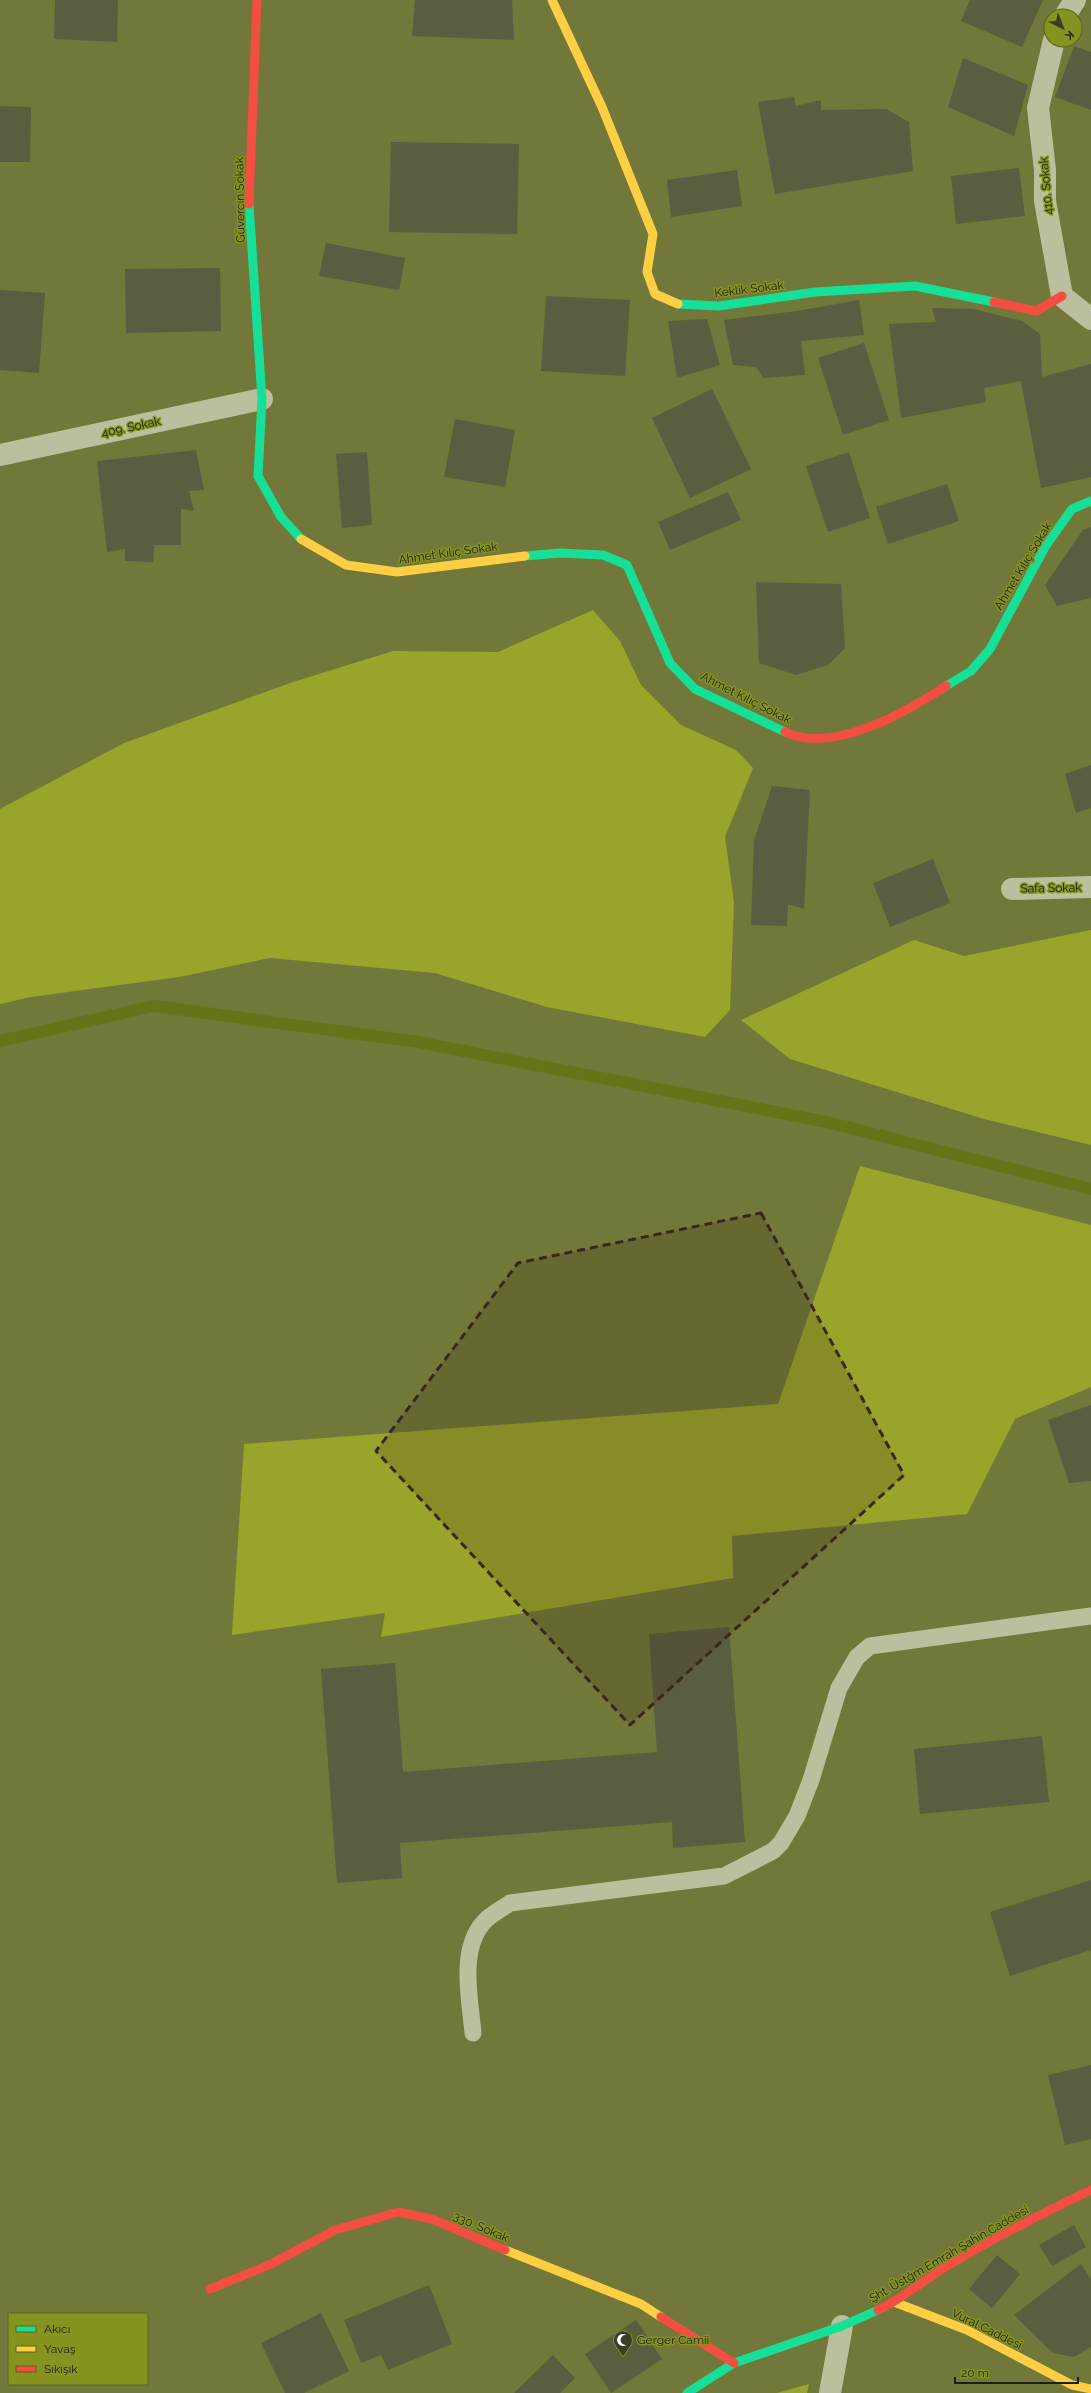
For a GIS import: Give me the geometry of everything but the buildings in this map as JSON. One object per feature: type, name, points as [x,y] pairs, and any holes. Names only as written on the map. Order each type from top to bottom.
[{"type":"street","name":"Güvercin Sokak","points":[[257,0],[249,198],[262,399]]},
{"type":"street","name":"Keklik Sokak","points":[[552,0],[602,107],[654,234],[647,272],[655,294],[674,304],[719,306],[815,292],[915,286],[1036,311],[1062,296]]},
{"type":"street","name":"410. Sokak","points":[[1052,48],[1038,108],[1045,170],[1045,201],[1062,296]]},
{"type":"street","points":[[1062,296],[1091,319]]},
{"type":"street","name":"409. Sokak","points":[[0,455],[262,399]]},
{"type":"street","name":"Ahmet Kılıç Sokak","points":[[262,399],[258,476],[281,517],[303,540],[346,565],[397,572],[496,558],[560,553],[603,555],[627,565],[649,611],[670,663],[696,689],[798,738],[841,737],[912,708],[971,671],[990,649],[1045,547],[1072,509],[1091,501]]},
{"type":"street","name":"Safa Sokak","points":[[1012,889],[1091,887]]},
{"type":"street","name":"Şht. Üstğm Emrah Şahin Caddesi","points":[[687,2393],[734,2363],[842,2326],[894,2302],[943,2269],[1045,2212],[1091,2190]]},
{"type":"street","name":"330. Sokak","points":[[210,2290],[269,2265],[335,2230],[398,2212],[432,2219],[641,2304],[734,2363]]},
{"type":"street","name":"Vural Caddesi","points":[[894,2302],[967,2330],[1072,2385],[1091,2389]]},
{"type":"street","points":[[830,2393],[842,2326]]},
{"type":"lane","points":[[474,2033],[470,1999],[469,1948],[483,1922],[510,1903],[724,1876],[773,1851],[781,1842],[797,1816],[811,1780],[839,1688],[857,1658],[870,1646],[1091,1616]]},
{"type":"highlighted area","points":[[761,1213],[904,1475],[630,1725],[376,1451],[518,1263]]},
{"type":"green space","points":[[593,610],[620,641],[641,685],[681,725],[736,750],[753,768],[725,837],[734,902],[730,1010],[705,1037],[547,1007],[435,973],[270,958],[179,977],[31,997],[0,1004],[0,809],[124,743],[293,682],[393,651],[498,652]]},
{"type":"green space","points":[[1091,930],[1091,1145],[984,1119],[790,1059],[741,1020],[914,940],[964,956]]},
{"type":"green space","points":[[860,1166],[1091,1225],[1091,1387],[1015,1419],[967,1514],[732,1536],[733,1578],[381,1637],[385,1613],[232,1635],[244,1444],[778,1404]]},
{"type":"green space","points":[[809,2384],[807,2393],[777,2393]]},
{"type":"waterway","points":[[0,1041],[154,1006],[418,1042],[827,1122],[1091,1189]]},
{"type":"traffic: fast","points":[[249,204],[262,399],[258,476],[281,517],[301,539]]},
{"type":"traffic: fast","points":[[678,304],[719,306],[815,292],[915,286],[994,302]]},
{"type":"traffic: fast","points":[[946,686],[971,671],[990,649],[1045,547],[1072,509],[1091,501]]},
{"type":"traffic: fast","points":[[525,556],[560,553],[603,555],[627,565],[670,663],[695,689],[785,732]]},
{"type":"traffic: fast","points":[[687,2393],[734,2363],[842,2326],[878,2310]]},
{"type":"traffic: slow","points":[[552,0],[602,107],[653,234],[647,272],[655,294],[678,304]]},
{"type":"traffic: slow","points":[[301,539],[346,565],[397,572],[525,556]]},
{"type":"traffic: slow","points":[[505,2250],[641,2304],[661,2317]]},
{"type":"traffic: slow","points":[[894,2302],[967,2330],[1072,2385],[1091,2389]]},
{"type":"traffic: jam","points":[[249,204],[257,0]]},
{"type":"traffic: jam","points":[[994,302],[1036,311],[1062,296]]},
{"type":"traffic: jam","points":[[785,732],[804,738],[825,738],[846,734],[890,718],[946,686]]},
{"type":"traffic: jam","points":[[878,2310],[903,2296],[942,2269],[978,2248],[1091,2190]]},
{"type":"traffic: jam","points":[[210,2289],[269,2265],[335,2230],[398,2212],[432,2219],[505,2250]]},
{"type":"traffic: jam","points":[[661,2317],[734,2363]]},
{"type":"place","name":"Gerger Camii","points":[[623,2357]]}]
